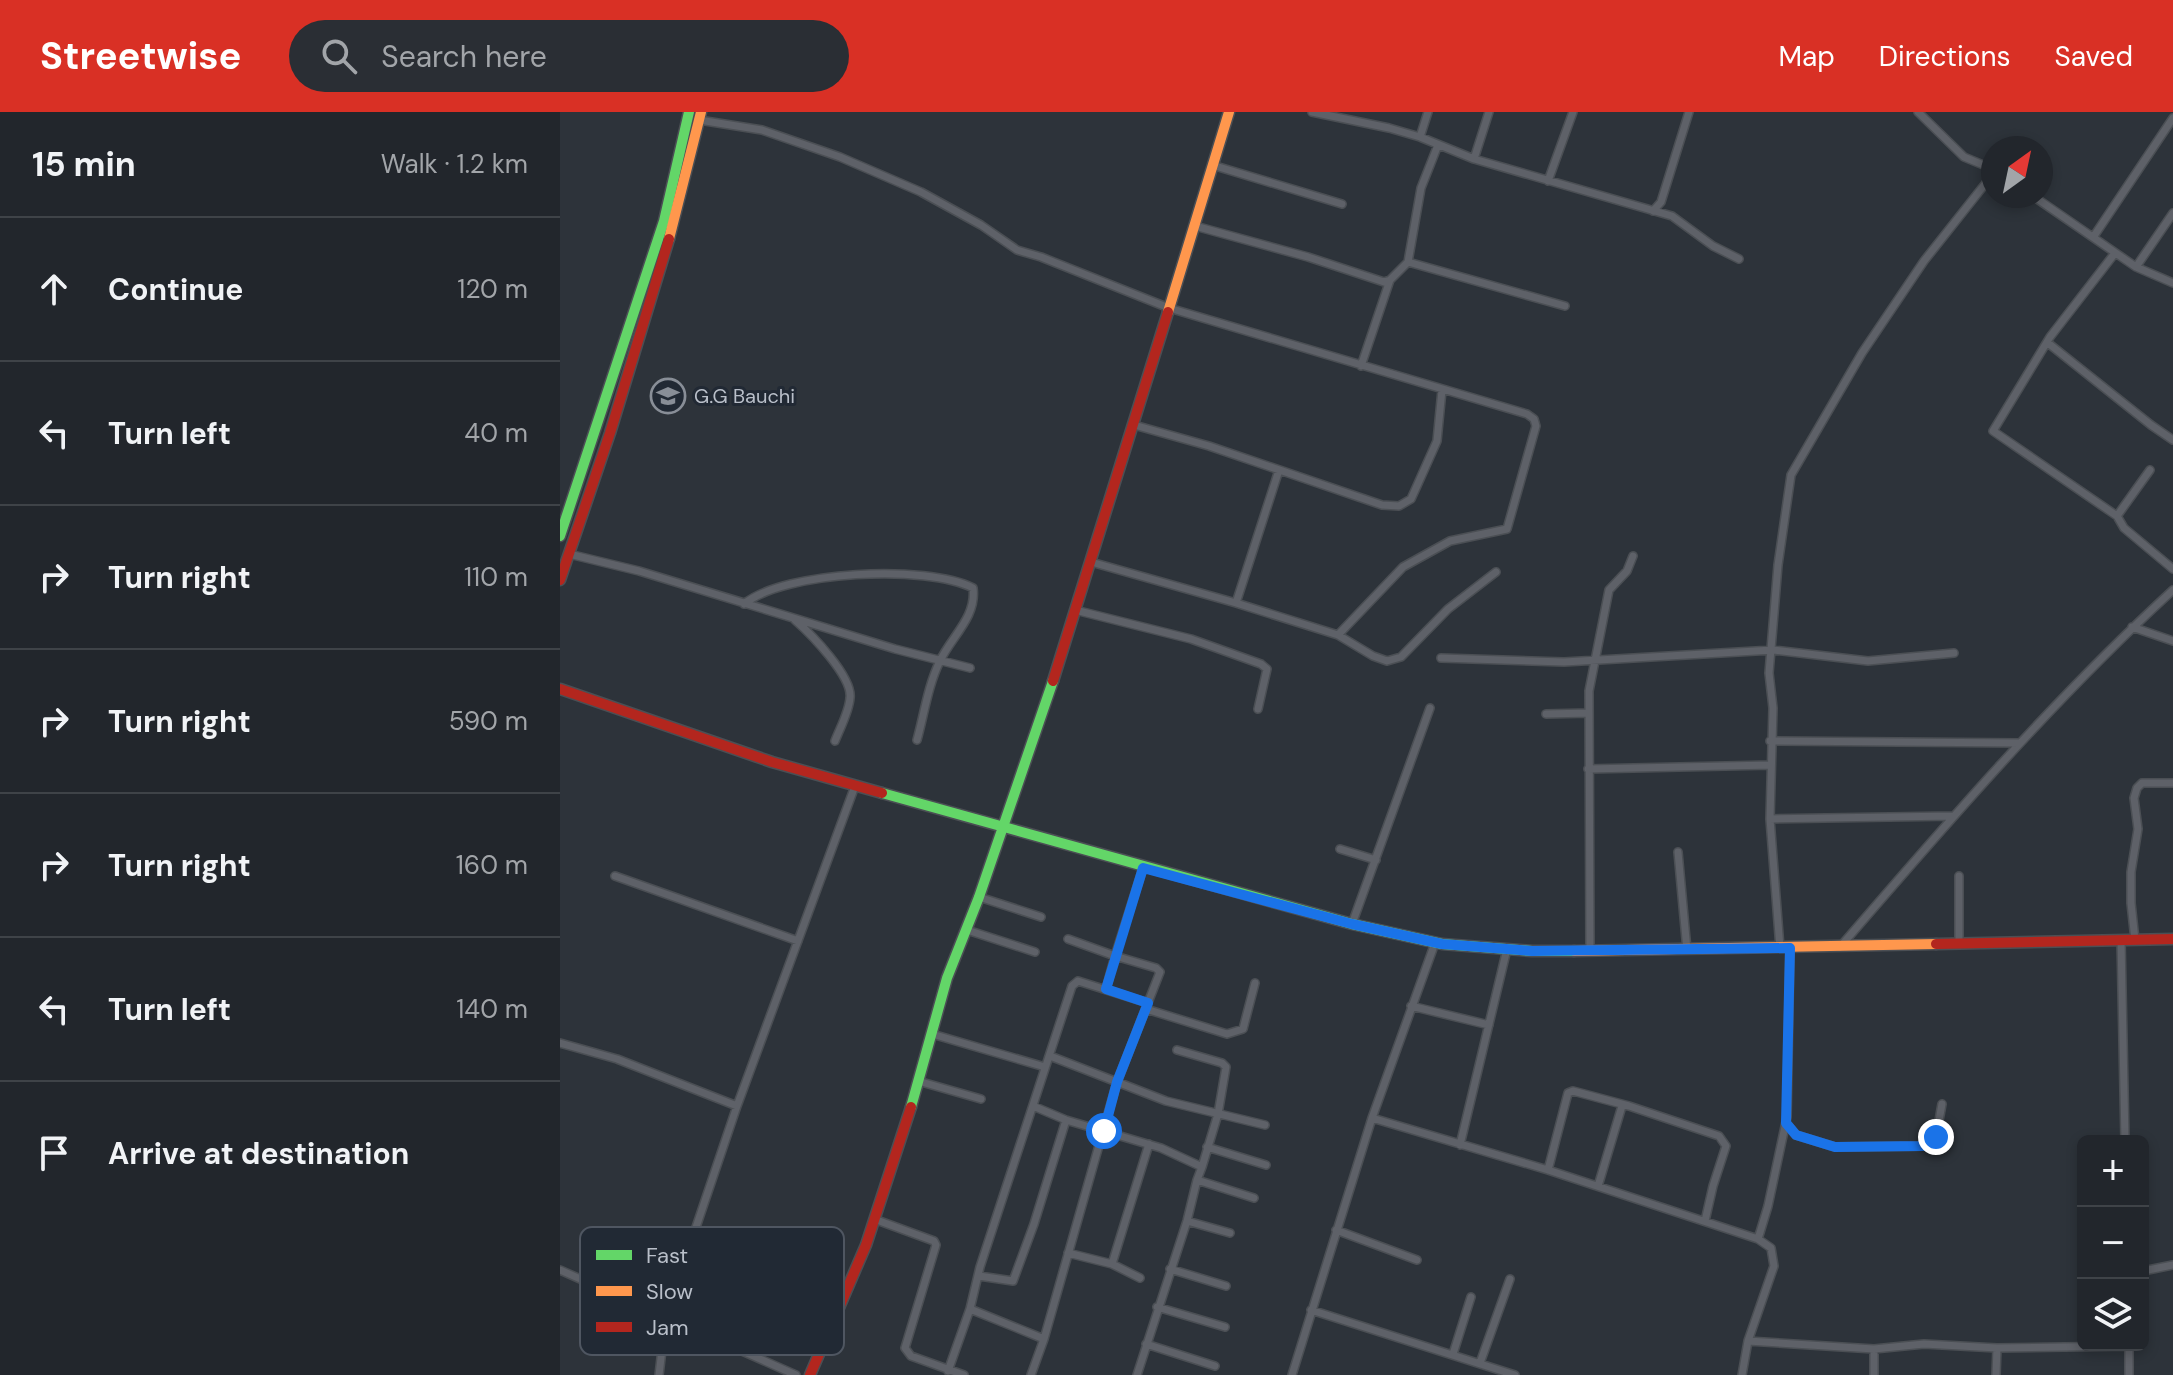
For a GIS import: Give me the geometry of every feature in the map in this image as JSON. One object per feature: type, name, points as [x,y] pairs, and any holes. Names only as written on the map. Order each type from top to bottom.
[{"type":"street","points":[[844,1292],[874,1219],[905,1128],[947,978],[979,897],[1091,562],[1229,112]]},
{"type":"street","points":[[1312,112],[1348,115],[1420,137],[1474,159],[1672,216],[1713,246],[1739,259]]},
{"type":"street","points":[[1420,137],[1428,112]]},
{"type":"street","points":[[1474,159],[1489,112]]},
{"type":"street","points":[[1548,181],[1573,112]]},
{"type":"street","points":[[1653,211],[1661,202],[1689,112]]},
{"type":"street","points":[[1918,112],[1964,157],[1981,165]]},
{"type":"street","points":[[694,115],[762,130],[840,157],[921,192],[981,225],[1017,250],[1169,308],[1527,414],[1536,422],[1508,525],[1503,531],[1492,530],[1450,541],[1403,567],[1338,635]]},
{"type":"street","points":[[560,536],[664,221],[694,115]]},
{"type":"street","points":[[560,580],[610,433],[677,215],[694,115]]},
{"type":"street","points":[[2094,236],[2173,118]]},
{"type":"street","points":[[1361,366],[1390,280],[1408,262],[1421,188],[1438,145]]},
{"type":"street","points":[[1212,165],[1342,204]]},
{"type":"street","points":[[1758,1239],[1786,1123],[1785,948],[1770,819],[1773,708],[1769,673],[1778,565],[1791,475],[1862,353],[1924,261],[1981,187]]},
{"type":"street","points":[[2051,208],[2136,267],[2173,283]]},
{"type":"street","points":[[2136,267],[2173,213]]},
{"type":"street","points":[[1195,226],[1384,282],[1390,280]]},
{"type":"street","points":[[2115,253],[2087,286],[1993,431],[2117,516],[2124,528],[2173,569]]},
{"type":"street","points":[[1408,262],[1565,306]]},
{"type":"street","points":[[2048,343],[2173,440]]},
{"type":"street","points":[[1134,425],[1209,446],[1382,505],[1399,506],[1411,499],[1437,441],[1442,390]]},
{"type":"street","points":[[1236,603],[1279,470]]},
{"type":"street","points":[[2117,516],[2150,470]]},
{"type":"street","points":[[569,554],[639,571],[970,668]]},
{"type":"street","points":[[1590,951],[1589,691],[1609,590],[1627,571],[1633,556]]},
{"type":"street","points":[[1091,562],[1338,635],[1387,661],[1401,657],[1448,609],[1496,572]]},
{"type":"street","points":[[744,604],[757,593],[846,576],[915,573],[959,581],[973,588],[964,625],[939,661],[917,740]]},
{"type":"street","points":[[1840,947],[2020,743],[2132,627],[2173,590]]},
{"type":"street","points":[[1075,610],[1191,639],[1261,664],[1267,669],[1267,677],[1258,709]]},
{"type":"street","points":[[794,618],[816,639],[850,688],[849,704],[835,741]]},
{"type":"street","points":[[2132,627],[2173,641]]},
{"type":"street","points":[[1441,658],[1595,660],[1773,650],[1868,661],[1954,653]]},
{"type":"street","points":[[560,689],[772,762],[1143,868],[1435,943],[1590,951],[2173,939]]},
{"type":"street","points":[[1352,924],[1430,708]]},
{"type":"street","points":[[1546,714],[1589,713]]},
{"type":"street","points":[[1770,741],[2020,743]]},
{"type":"street","points":[[1588,769],[1771,765]]},
{"type":"street","points":[[2135,940],[2131,903],[2131,872],[2138,829],[2135,793],[2142,783],[2173,783]]},
{"type":"street","points":[[696,1227],[855,786]]},
{"type":"street","points":[[1770,819],[1953,816]]},
{"type":"street","points":[[1340,849],[1376,860]]},
{"type":"street","points":[[1678,852],[1687,950]]},
{"type":"street","points":[[1106,989],[1143,868]]},
{"type":"street","points":[[615,876],[798,941]]},
{"type":"street","points":[[1959,876],[1959,944]]},
{"type":"street","points":[[979,897],[1041,917]]},
{"type":"street","points":[[967,930],[1035,952]]},
{"type":"street","points":[[1031,1375],[1117,1082],[1158,969],[1068,939]]},
{"type":"street","points":[[2121,940],[2125,1135]]},
{"type":"street","points":[[1292,1375],[1372,1118],[1435,943]]},
{"type":"street","points":[[1460,1145],[1507,949]]},
{"type":"street","points":[[948,1371],[1074,983],[1078,981],[1106,989],[1227,1034],[1235,1034],[1243,1029],[1255,983]]},
{"type":"street","points":[[1411,1006],[1489,1025]]},
{"type":"street","points":[[932,1034],[1045,1067]]},
{"type":"street","points":[[560,1043],[617,1059],[737,1106]]},
{"type":"street","points":[[1137,1375],[1218,1114],[1226,1067],[1222,1063],[1177,1050]]},
{"type":"street","points":[[1050,1056],[1166,1101],[1265,1125]]},
{"type":"street","points":[[918,1081],[981,1099]]},
{"type":"street","points":[[1548,1170],[1568,1093],[1573,1091],[1629,1106],[1725,1140],[1726,1146],[1705,1221]]},
{"type":"street","points":[[1786,1123],[1796,1135],[1835,1147],[1924,1146],[1936,1137],[1942,1104]]},
{"type":"street","points":[[1033,1106],[1066,1120],[1149,1144],[1202,1167]]},
{"type":"street","points":[[1598,1186],[1622,1106]]},
{"type":"street","points":[[1372,1118],[1598,1186],[1758,1239],[1771,1248],[1774,1266],[1748,1341],[1742,1375]]},
{"type":"street","points":[[979,1276],[1013,1281],[1066,1120]]},
{"type":"street","points":[[1112,1264],[1149,1144]]},
{"type":"street","points":[[1207,1147],[1266,1165]]},
{"type":"street","points":[[1197,1180],[1254,1198]]},
{"type":"street","points":[[874,1219],[934,1241],[936,1245],[905,1348],[911,1356],[964,1375]]},
{"type":"street","points":[[1187,1221],[1230,1233]]},
{"type":"street","points":[[1336,1230],[1417,1260]]},
{"type":"street","points":[[1068,1253],[1112,1264],[1140,1278]]},
{"type":"street","points":[[2149,1270],[2173,1265]]},
{"type":"street","points":[[1170,1269],[1226,1286]]},
{"type":"street","points":[[560,1270],[580,1279]]},
{"type":"street","points":[[1480,1363],[1510,1279]]},
{"type":"street","points":[[1453,1354],[1471,1297]]},
{"type":"street","points":[[1157,1307],[1225,1327]]},
{"type":"street","points":[[970,1309],[1044,1339]]},
{"type":"street","points":[[1311,1310],[1515,1375]]},
{"type":"street","points":[[1748,1341],[1874,1349],[1924,1344],[1997,1348],[2077,1347]]},
{"type":"street","points":[[1146,1344],[1215,1366]]},
{"type":"street","points":[[1996,1375],[1997,1348]]},
{"type":"street","points":[[1874,1349],[1874,1375]]},
{"type":"street","points":[[2129,1351],[2129,1375]]},
{"type":"street","points":[[659,1375],[661,1355]]},
{"type":"street","points":[[752,1355],[796,1375]]},
{"type":"street","points":[[810,1375],[818,1355]]},
{"type":"traffic: fast","points":[[560,536],[664,221],[689,112]]},
{"type":"traffic: fast","points":[[911,1107],[947,978],[979,897],[1053,681]]},
{"type":"traffic: fast","points":[[882,793],[1352,924],[1442,944],[1574,951]]},
{"type":"traffic: slow","points":[[669,239],[701,112]]},
{"type":"traffic: slow","points":[[1168,312],[1229,112]]},
{"type":"traffic: slow","points":[[1574,951],[1936,944]]},
{"type":"traffic: jam","points":[[560,580],[610,433],[669,239]]},
{"type":"traffic: jam","points":[[1053,681],[1168,312]]},
{"type":"traffic: jam","points":[[560,689],[772,762],[882,793]]},
{"type":"traffic: jam","points":[[1936,944],[2173,939]]},
{"type":"traffic: jam","points":[[844,1296],[866,1245],[911,1107]]},
{"type":"traffic: jam","points":[[810,1375],[819,1355]]},
{"type":"place","name":"G.G Bauchi","points":[[668,396]]},
{"type":"route","points":[[1104,1131],[1117,1082],[1148,1003],[1106,989],[1143,868],[1352,924],[1442,944],[1532,951],[1790,948],[1786,1123],[1796,1135],[1835,1147],[1924,1146],[1936,1137]]}]
